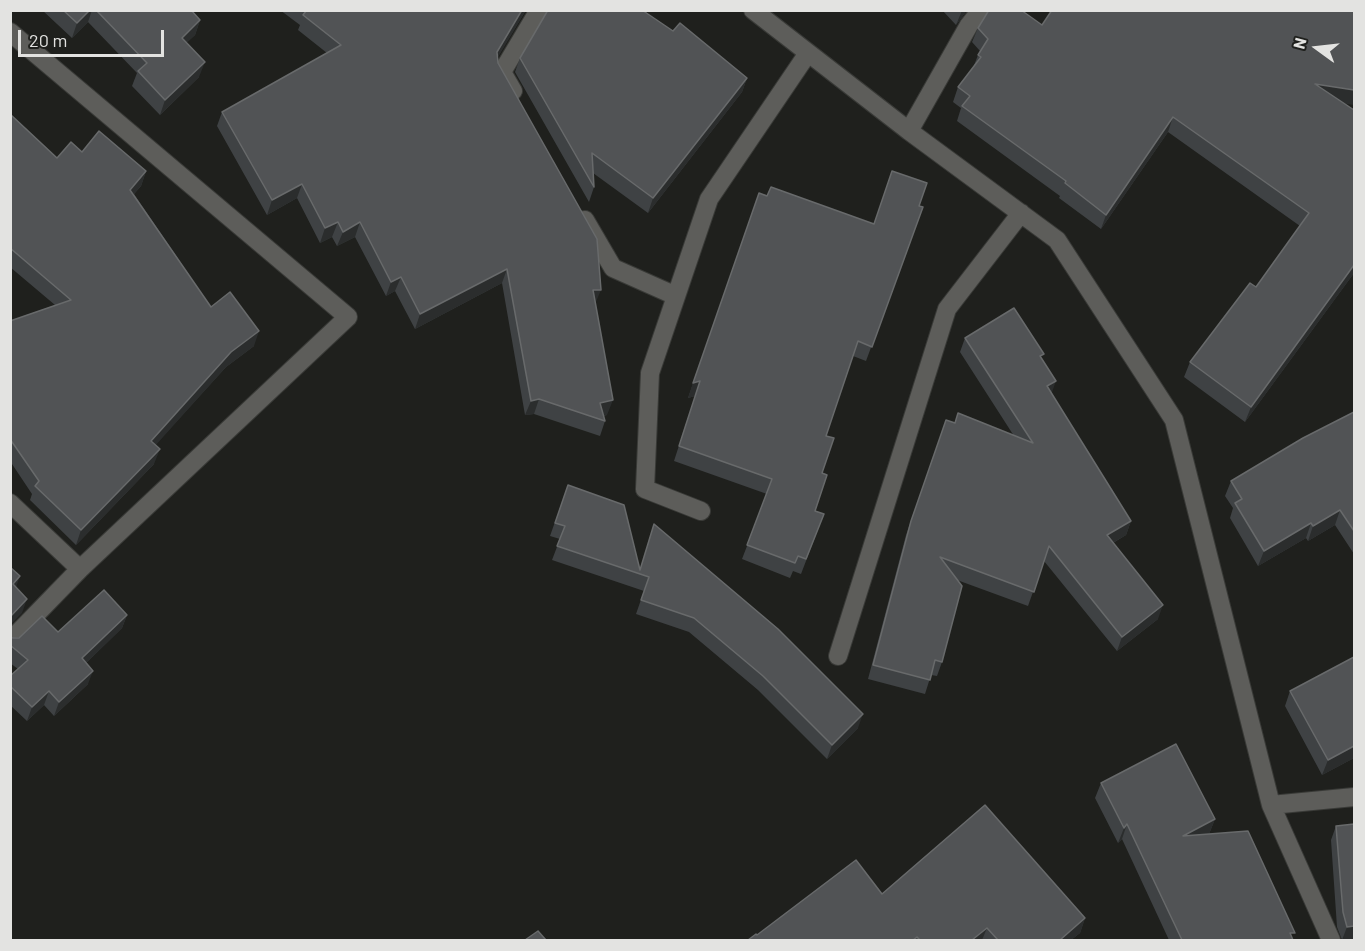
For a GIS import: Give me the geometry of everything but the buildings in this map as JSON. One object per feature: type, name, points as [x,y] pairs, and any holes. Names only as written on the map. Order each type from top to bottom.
[{"type":"street","points":[[519,103],[502,72],[539,10]]},
{"type":"street","points":[[753,10],[909,131],[1057,240],[1174,420],[1271,805],[1331,940]]},
{"type":"street","points":[[909,131],[969,25],[981,10]]},
{"type":"street","points":[[10,32],[348,317],[80,569],[10,641]]},
{"type":"street","points":[[701,511],[645,489],[650,373],[709,199],[808,54]]},
{"type":"street","points":[[578,206],[613,268],[676,296]]},
{"type":"street","points":[[838,656],[947,309],[1021,213]]},
{"type":"street","points":[[10,503],[80,569]]},
{"type":"street","points":[[1271,805],[1354,797]]}]
